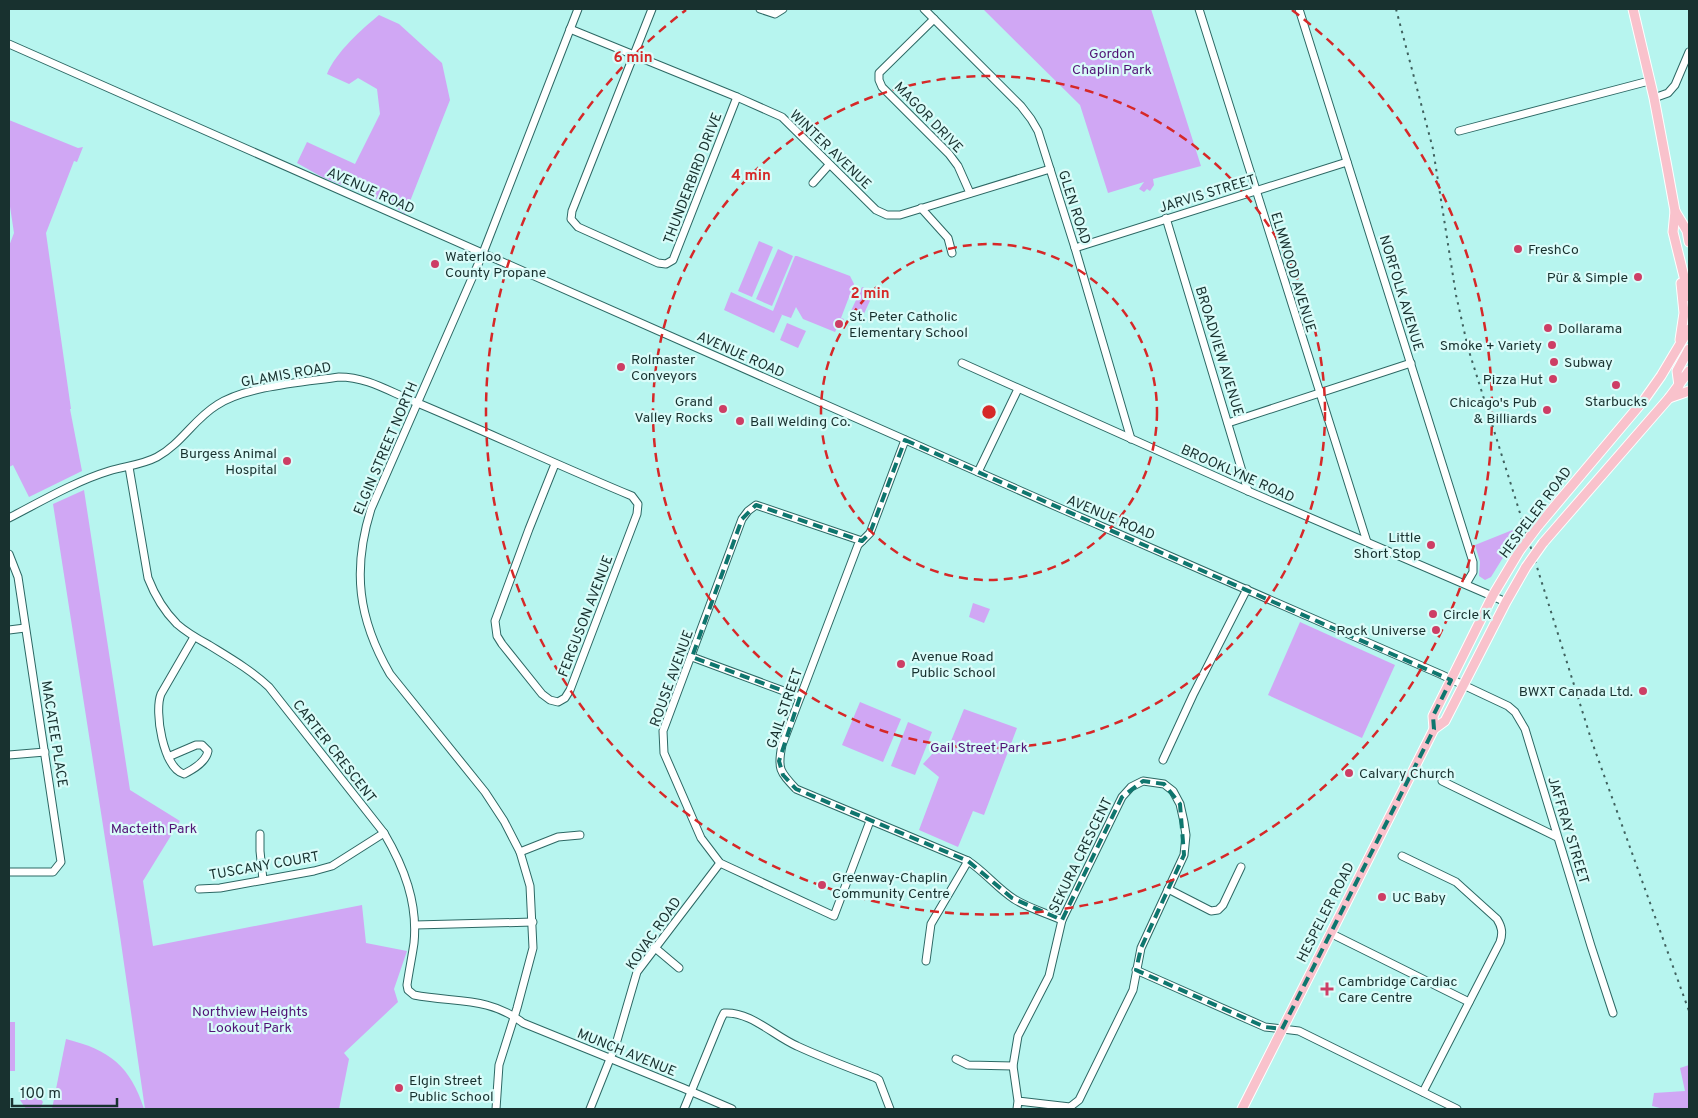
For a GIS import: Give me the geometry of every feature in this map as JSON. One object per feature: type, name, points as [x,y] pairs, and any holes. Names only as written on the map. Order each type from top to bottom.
[{"type":"main road","points":[[1633,9],[1654,98],[1675,211],[1673,232],[1689,297]]},
{"type":"main road","points":[[1675,211],[1689,223]]},
{"type":"main road","points":[[1675,211],[1687,231],[1689,242]]},
{"type":"main road","points":[[1678,348],[1684,313],[1681,266]]},
{"type":"main road","name":"HESPELER ROAD","points":[[1434,729],[1433,716],[1493,596],[1520,550],[1644,400],[1661,376],[1689,329]]},
{"type":"main road","points":[[1679,386],[1677,371],[1689,349]]},
{"type":"main road","name":"HESPELER ROAD","points":[[1242,1109],[1434,729],[1445,721],[1526,567],[1543,543],[1669,398],[1689,371]]},
{"type":"main road","points":[[1669,398],[1689,391]]},
{"type":"street","name":"ELGIN STREET NORTH","points":[[496,1109],[500,1065],[533,948],[530,886],[520,852],[504,821],[485,792],[390,674],[379,655],[370,635],[362,608],[359,580],[360,558],[365,526],[371,509],[484,253],[578,9]]},
{"type":"street","name":"THUNDERBIRD DRIVE","points":[[652,9],[575,202],[571,219],[578,227],[658,263],[666,264],[673,260],[737,96]]},
{"type":"street","points":[[760,9],[775,14],[783,9]]},
{"type":"street","name":"GLEN ROAD","points":[[924,9],[1021,106],[1038,131],[1131,438]]},
{"type":"street","name":"ELMWOOD AVENUE","points":[[1199,9],[1367,542]]},
{"type":"street","name":"NORFOLK AVENUE","points":[[1299,9],[1473,562],[1473,572],[1466,584]]},
{"type":"street","name":"MAGOR DRIVE","points":[[934,19],[878,73],[879,80],[882,87],[949,154],[958,166],[970,194]]},
{"type":"street","name":"WINTER AVENUE","points":[[570,28],[782,116],[876,210],[888,215],[900,215],[1050,169]]},
{"type":"street","name":"AVENUE ROAD","points":[[9,44],[1463,686]]},
{"type":"street","points":[[1654,98],[1668,92],[1675,85],[1689,52]]},
{"type":"street","points":[[1459,132],[1650,81]]},
{"type":"street","name":"JARVIS STREET","points":[[1075,248],[1347,162]]},
{"type":"street","points":[[813,183],[829,164]]},
{"type":"street","points":[[921,208],[948,238],[952,253]]},
{"type":"street","name":"BROADVIEW AVENUE","points":[[1166,218],[1248,491]]},
{"type":"street","name":"BROOKLYNE ROAD","points":[[962,363],[1248,491],[1506,602]]},
{"type":"street","points":[[1228,423],[1411,363]]},
{"type":"street","name":"GLAMIS ROAD","points":[[9,518],[91,478],[149,461],[177,443],[216,405],[245,392],[339,377],[350,377],[365,380],[417,402]]},
{"type":"street","points":[[978,472],[1018,389]]},
{"type":"street","name":"FERGUSON AVENUE","points":[[417,402],[555,464],[632,496],[638,504],[637,514],[570,690],[565,698],[558,702],[550,700],[542,694],[502,644],[497,636],[495,621],[528,529],[555,464]]},
{"type":"street","name":"GAIL STREET","points":[[905,440],[870,533],[858,545],[782,745],[779,761],[783,775],[796,789],[968,861],[981,869],[1021,904],[1062,920]]},
{"type":"street","name":"CARTER CRESCENT","points":[[128,467],[148,578],[154,594],[163,608],[178,625],[194,637],[247,668],[269,687],[384,834],[405,873],[415,925],[414,944],[407,985],[408,990],[414,995],[423,997],[473,1001],[504,1010],[514,1016]]},
{"type":"street","name":"ROUSE AVENUE","points":[[862,541],[756,505],[748,511],[742,519],[663,731],[664,753],[701,838],[720,863],[834,916],[870,821]]},
{"type":"street","name":"MACATEE PLACE","points":[[9,554],[18,577],[46,752],[61,862],[53,872],[9,872]]},
{"type":"street","points":[[1162,760],[1247,589]]},
{"type":"street","points":[[9,630],[25,628]]},
{"type":"street","points":[[168,757],[196,745],[202,745],[208,751],[205,760],[184,774],[176,769],[168,757],[160,722],[158,702],[161,694],[194,637]]},
{"type":"street","points":[[692,657],[800,697]]},
{"type":"street","name":"JAFFRAY STREET","points":[[1463,686],[1503,703],[1515,712],[1525,729],[1613,1012]]},
{"type":"street","points":[[9,755],[46,752]]},
{"type":"street","name":"SEKURA CRESCENT","points":[[1016,1109],[1018,1101],[1013,1066],[1018,1036],[1049,976],[1062,920],[1119,803],[1131,787],[1143,781],[1164,784],[1173,791],[1180,804],[1186,835],[1184,855],[1141,948],[1133,990],[1080,1100],[1070,1107],[1018,1101]]},
{"type":"street","points":[[1442,781],[1558,837]]},
{"type":"street","points":[[260,834],[263,880]]},
{"type":"street","name":"TUSCANY COURT","points":[[199,889],[220,888],[332,866],[384,834]]},
{"type":"street","points":[[520,852],[558,836],[580,835]]},
{"type":"street","points":[[1402,856],[1456,882],[1497,919],[1501,925],[1502,936],[1423,1092]]},
{"type":"street","points":[[926,961],[931,924],[968,861]]},
{"type":"street","name":"KOVAC ROAD","points":[[590,1109],[610,1058],[637,972],[654,947],[720,863]]},
{"type":"street","points":[[1168,889],[1211,911],[1218,910],[1223,905],[1241,867]]},
{"type":"street","points":[[415,925],[533,922]]},
{"type":"street","points":[[1330,933],[1469,1002]]},
{"type":"street","points":[[654,947],[679,968]]},
{"type":"street","points":[[1136,970],[1265,1027],[1299,1031],[1457,1109]]},
{"type":"street","points":[[684,1109],[724,1013],[733,1012],[754,1021],[796,1046],[876,1078],[879,1080],[890,1109]]},
{"type":"street","name":"MUNCH AVENUE","points":[[514,1016],[523,1023],[732,1109]]},
{"type":"street","points":[[956,1059],[968,1065],[1013,1066]]},
{"type":"highlighted area","points":[[905,440],[1451,680],[1433,716],[1434,729],[1282,1029],[1265,1027],[1136,970],[1141,948],[1184,855],[1180,804],[1164,784],[1143,781],[1122,797],[1062,920],[1012,898],[968,861],[796,789],[783,775],[779,761],[800,697],[692,657],[742,519],[756,505],[862,541],[870,533]]},
{"type":"green space","name":"Gordon Chaplin Park","points":[[983,9],[1151,9],[1201,166],[1153,179],[1154,185],[1150,191],[1147,189],[1144,192],[1139,189],[1144,182],[1108,193],[1080,105]]},
{"type":"green space","points":[[379,15],[399,24],[442,63],[450,100],[405,214],[392,205],[322,177],[297,163],[307,142],[355,164],[380,114],[377,89],[358,78],[349,84],[327,74],[343,49]]},
{"type":"green space","points":[[9,120],[78,148],[83,147],[77,162],[74,161],[46,233],[70,409],[82,471],[29,497],[13,465],[9,467],[9,246],[14,233],[9,200]]},
{"type":"green space","points":[[759,241],[773,247],[752,297],[738,291]]},
{"type":"green space","points":[[778,249],[793,256],[772,306],[756,299]]},
{"type":"green space","points":[[795,256],[850,276],[854,284],[841,318],[844,319],[835,332],[803,319],[796,307],[791,318],[780,314],[782,315],[774,333],[724,310],[731,292],[773,311]]},
{"type":"green space","points":[[862,287],[874,292],[862,318],[850,313]]},
{"type":"green space","points":[[787,323],[806,331],[798,348],[780,340]]},
{"type":"green space","name":"Northview Heights Lookout Park","points":[[84,490],[130,790],[180,821],[143,881],[153,946],[362,905],[366,943],[407,951],[394,989],[398,1002],[344,1053],[349,1059],[339,1109],[145,1109],[53,504]]},
{"type":"green space","points":[[1515,529],[1517,535],[1491,577],[1485,580],[1479,576],[1480,562],[1475,545]]},
{"type":"green space","points":[[973,603],[990,609],[984,623],[969,617]]},
{"type":"green space","points":[[1300,622],[1395,665],[1362,738],[1268,695]]},
{"type":"green space","points":[[860,702],[901,719],[883,762],[842,745]]},
{"type":"green space","name":"Gail Street Park","points":[[964,709],[1017,728],[984,815],[973,811],[958,847],[919,830],[939,777],[923,764],[933,753],[949,746]]},
{"type":"green space","points":[[908,722],[932,732],[915,775],[891,766]]},
{"type":"green space","points":[[9,1022],[15,1022],[15,1071],[9,1071]]},
{"type":"green space","points":[[66,1039],[95,1049],[116,1062],[132,1081],[144,1109],[52,1109]]},
{"type":"green space","points":[[1689,1065],[1689,1109],[1664,1109],[1652,1106],[1654,1093],[1685,1091],[1680,1068]]},
{"type":"green space","points":[[36,1093],[43,1102],[40,1109],[26,1109],[20,1100]]},
{"type":"railway","points":[[1396,9],[1433,149],[1456,295],[1468,348],[1592,742],[1689,1011]]},
{"type":"place","name":"FreshCo","points":[[1518,249]]},
{"type":"place","name":"Waterloo County Propane","points":[[435,264]]},
{"type":"place","name":"Pür & Simple","points":[[1638,277]]},
{"type":"place","name":"St. Peter Catholic Elementary School","points":[[839,324]]},
{"type":"place","name":"Dollarama","points":[[1548,328]]},
{"type":"place","name":"Smoke + Variety","points":[[1552,345]]},
{"type":"place","name":"Subway","points":[[1554,362]]},
{"type":"place","name":"Rolmaster Conveyors","points":[[621,367]]},
{"type":"place","name":"Pizza Hut","points":[[1553,379]]},
{"type":"place","name":"Starbucks","points":[[1616,385]]},
{"type":"place","name":"Grand Valley Rocks","points":[[723,409]]},
{"type":"place","name":"Chicago's Pub & Billiards","points":[[1547,410]]},
{"type":"place","name":"Ball Welding Co.","points":[[740,421]]},
{"type":"place","name":"Burgess Animal Hospital","points":[[287,461]]},
{"type":"place","name":"Little Short Stop","points":[[1431,545]]},
{"type":"place","name":"Circle K","points":[[1433,614]]},
{"type":"place","name":"Rock Universe","points":[[1436,630]]},
{"type":"place","name":"Avenue Road Public School","points":[[901,664]]},
{"type":"place","name":"BWXT Canada Ltd.","points":[[1643,691]]},
{"type":"place","name":"Calvary Church","points":[[1349,773]]},
{"type":"place","name":"Greenway-Chaplin Community Centre","points":[[822,885]]},
{"type":"place","name":"UC Baby","points":[[1382,897]]},
{"type":"place","name":"Cambridge Cardiac Care Centre","points":[[1327,989]]},
{"type":"place","name":"Elgin Street Public School","points":[[399,1088]]},
{"type":"park label","name":"Macteith Park","points":[[154,828]]}]
